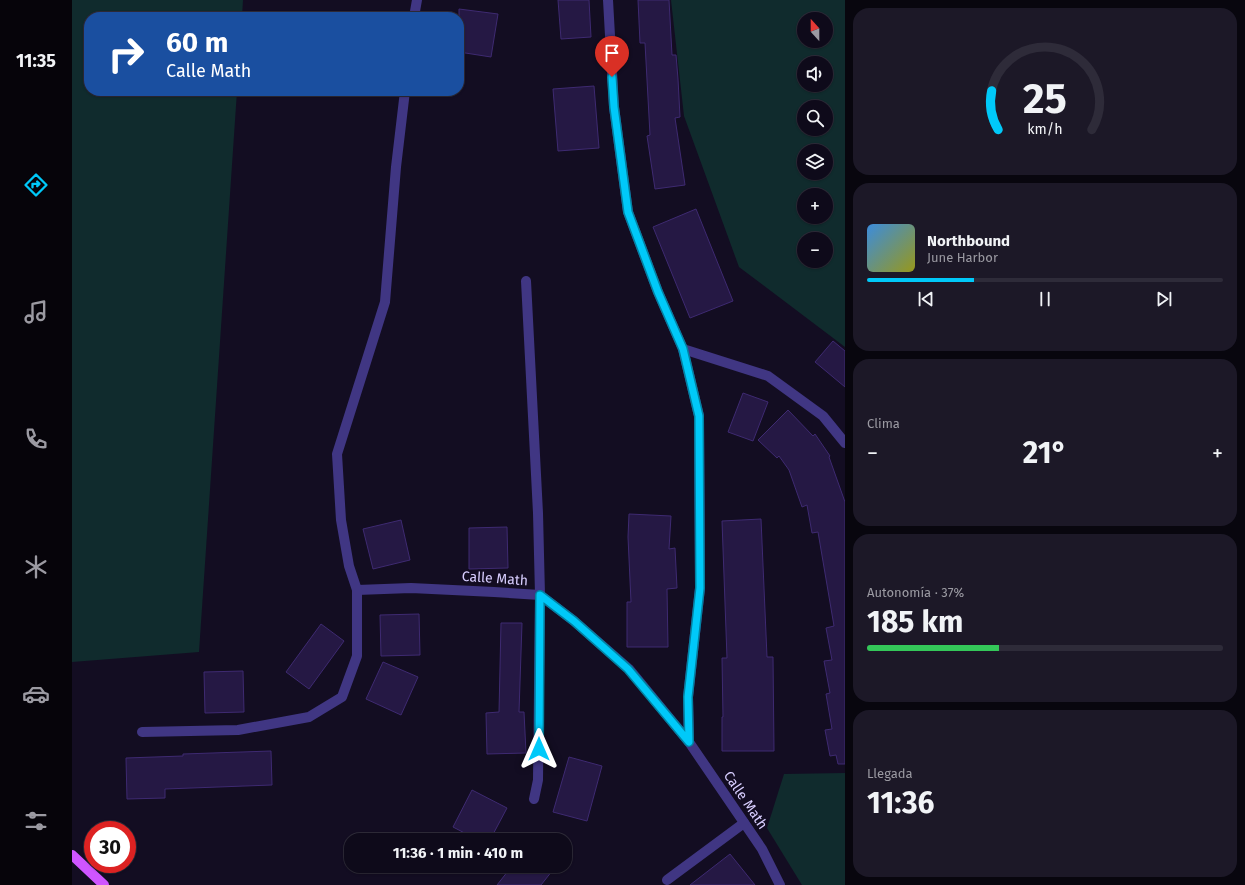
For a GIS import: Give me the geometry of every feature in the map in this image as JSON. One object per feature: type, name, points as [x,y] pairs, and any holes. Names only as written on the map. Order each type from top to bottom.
[{"type":"main road","points":[[72,855],[104,885]]},
{"type":"street","points":[[415,12],[416,0]]},
{"type":"street","points":[[608,0],[614,107],[628,212],[658,292],[683,349],[699,416],[701,476],[700,588],[688,697],[689,742]]},
{"type":"street","points":[[142,732],[238,730],[309,717],[342,697],[357,656],[357,590],[350,566],[341,520],[337,454],[385,302],[396,167],[404,96]]},
{"type":"street","points":[[526,281],[538,513],[540,595],[538,780],[534,799]]},
{"type":"street","points":[[683,349],[768,376],[823,416],[845,443]]},
{"type":"street","name":"Calle Math","points":[[357,590],[411,588],[540,595],[574,621],[628,669],[689,742],[762,849],[780,885]]},
{"type":"street","points":[[667,880],[744,823]]},
{"type":"green space","points":[[72,0],[243,0],[242,12],[84,12],[84,96],[237,96],[199,652],[72,662]]},
{"type":"green space","points":[[671,0],[845,0],[845,347],[739,267],[684,116]]},
{"type":"green space","points":[[845,773],[845,885],[802,885],[767,828],[784,774]]},
{"type":"building","points":[[558,0],[589,0],[591,37],[561,39]]},
{"type":"building","points":[[638,0],[669,0],[672,55],[676,55],[680,117],[675,118],[685,185],[655,189],[647,136],[650,135],[645,43],[640,43]]},
{"type":"building","points":[[459,9],[498,14],[491,57],[464,53],[464,12],[459,12]]},
{"type":"building","points":[[594,86],[599,148],[558,151],[553,89]]},
{"type":"building","points":[[696,209],[733,301],[690,318],[653,227]]},
{"type":"building","points":[[833,341],[845,351],[845,387],[815,362]]},
{"type":"building","points":[[743,393],[768,402],[753,441],[728,432]]},
{"type":"building","points":[[788,410],[813,436],[815,434],[830,456],[829,457],[845,502],[845,764],[838,764],[836,755],[830,756],[825,730],[832,729],[826,694],[830,693],[824,661],[832,660],[826,628],[834,626],[818,532],[812,533],[807,505],[802,507],[789,470],[779,456],[777,458],[758,440]]},
{"type":"building","points":[[629,514],[671,516],[669,549],[675,548],[677,588],[667,589],[668,647],[627,647],[627,602],[631,602],[628,537]]},
{"type":"building","points":[[761,519],[767,657],[773,657],[774,751],[722,751],[722,658],[727,658],[722,521]]},
{"type":"building","points":[[401,520],[410,560],[373,569],[363,529]]},
{"type":"building","points":[[507,527],[508,568],[469,569],[469,528]]},
{"type":"building","points":[[419,614],[420,655],[381,656],[380,615]]},
{"type":"building","points":[[501,623],[522,623],[519,712],[524,712],[526,753],[487,754],[486,713],[499,712]]},
{"type":"building","points":[[321,624],[344,641],[309,689],[286,672]]},
{"type":"building","points":[[383,662],[418,677],[401,715],[366,699]]},
{"type":"building","points":[[243,671],[244,712],[205,713],[204,672]]},
{"type":"building","points":[[271,751],[272,785],[165,789],[165,798],[127,799],[126,758],[183,756],[183,754]]},
{"type":"building","points":[[569,757],[602,766],[587,821],[553,812]]},
{"type":"building","points":[[472,790],[507,808],[494,833],[465,833],[453,827]]},
{"type":"building","points":[[730,854],[755,885],[690,885]]},
{"type":"building","points":[[506,873],[550,873],[541,885],[497,885]]},
{"type":"route","points":[[539,749],[540,595],[574,621],[628,669],[689,742],[688,697],[700,588],[701,476],[699,416],[683,349],[658,292],[628,212],[614,107],[612,77]]}]
